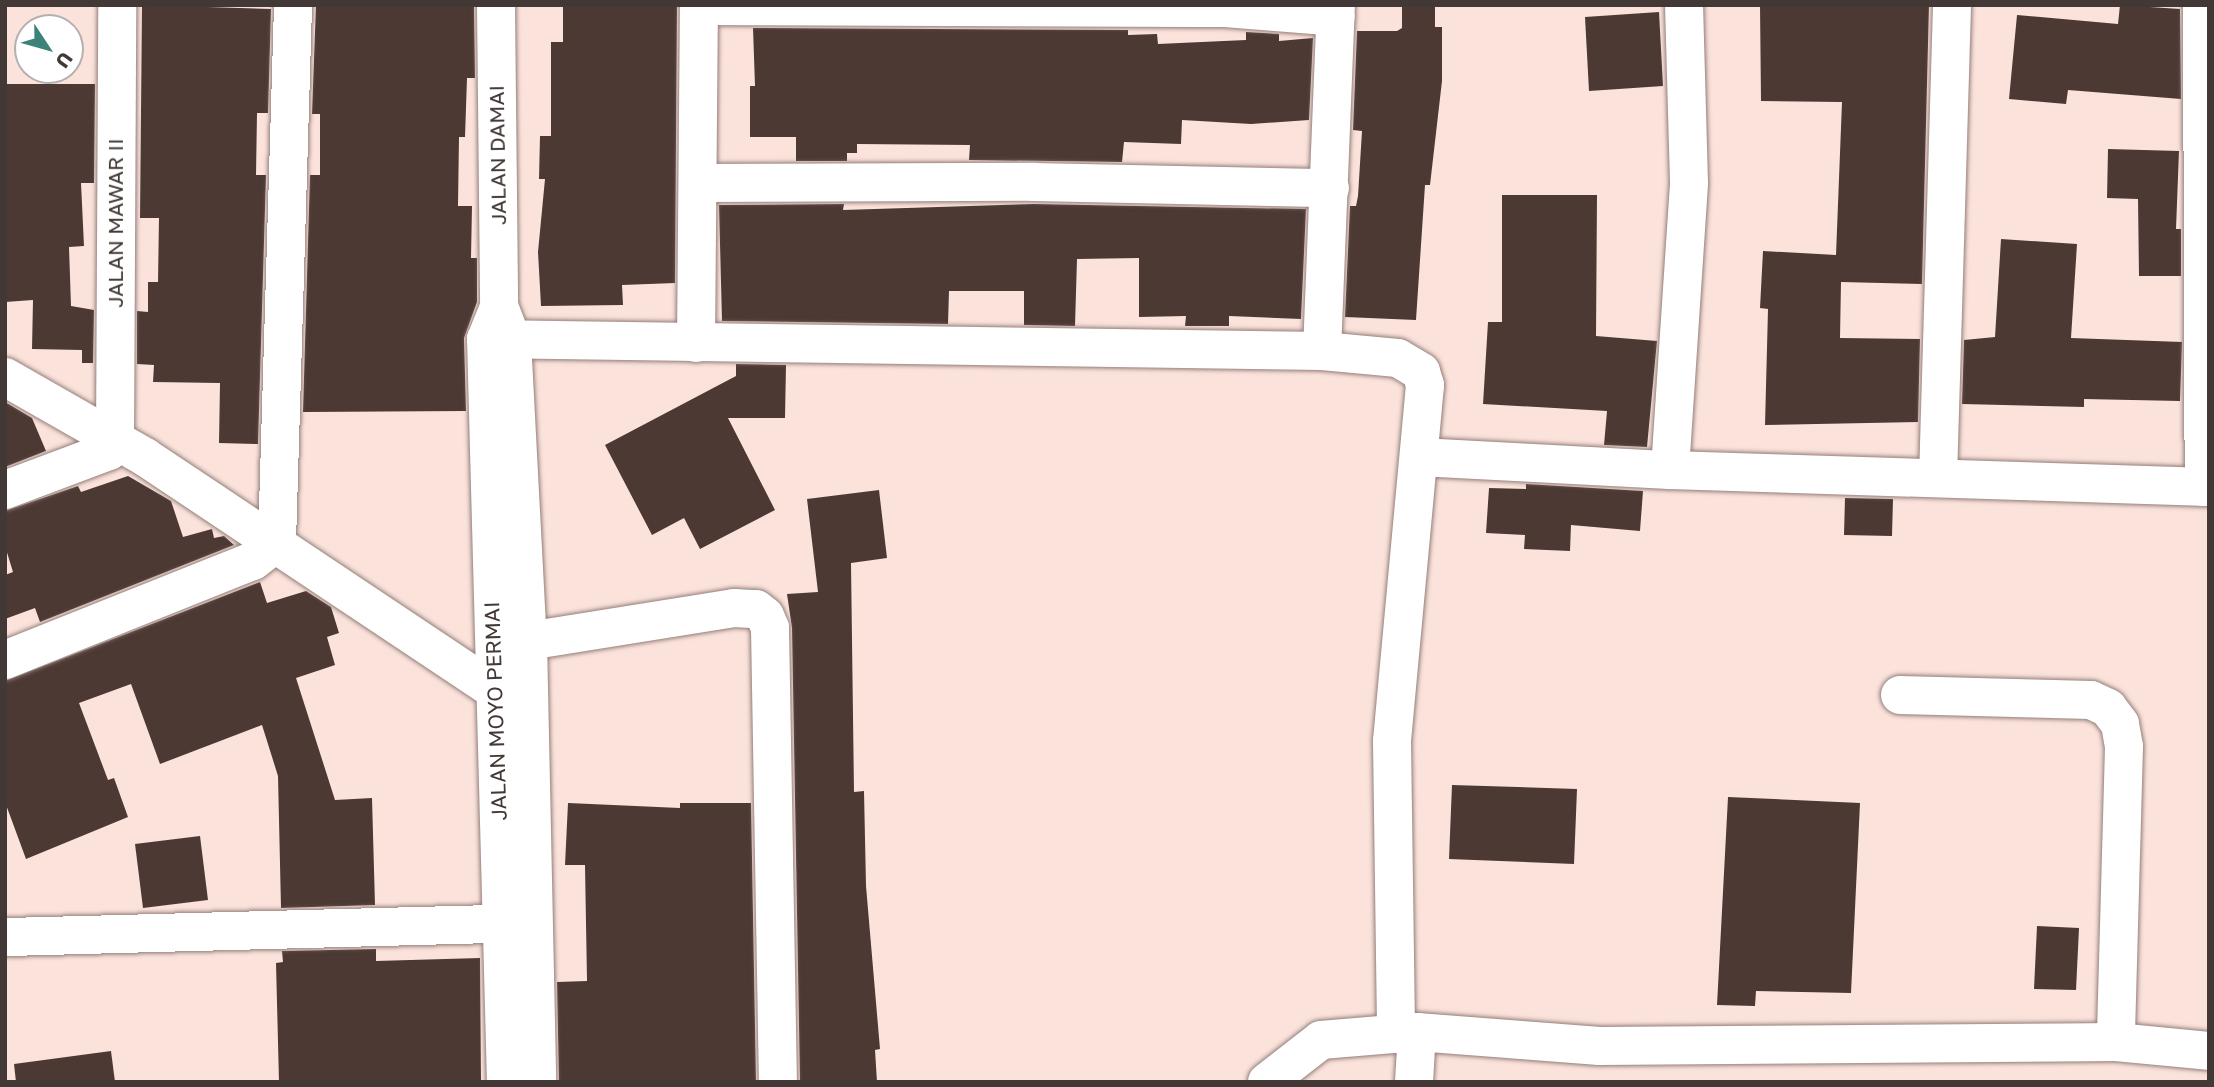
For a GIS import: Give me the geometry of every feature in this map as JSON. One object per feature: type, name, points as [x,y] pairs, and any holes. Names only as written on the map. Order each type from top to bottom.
[{"type":"street","name":"JALAN MAWAR II","points":[[114,441],[117,5]]},
{"type":"street","points":[[5,660],[253,561],[277,542],[293,5]]},
{"type":"street","name":"JALAN DAMAI","points":[[496,5],[499,328]]},
{"type":"street","points":[[1670,470],[1689,184],[1684,5]]},
{"type":"street","points":[[1938,478],[1952,5]]},
{"type":"street","points":[[1419,457],[1670,470],[2206,487],[2202,5]]},
{"type":"street","points":[[696,343],[699,6],[1225,8],[1336,11],[1322,351]]},
{"type":"street","points":[[698,183],[1034,182],[1330,188]]},
{"type":"street","points":[[499,328],[696,343],[1322,351],[1398,358],[1421,372],[1426,385],[1392,741],[1406,1033],[1414,1082]]},
{"type":"street","name":"JALAN MOYO PERMAI","points":[[499,328],[527,641],[519,924],[506,1082]]},
{"type":"street","name":"JALAN MOYO PERMAI","points":[[499,328],[492,688],[537,1082]]},
{"type":"street","points":[[5,377],[277,542],[527,714]]},
{"type":"street","points":[[5,490],[109,451],[114,441]]},
{"type":"street","points":[[527,641],[734,608],[756,609],[765,616],[770,628],[778,1082]]},
{"type":"street","points":[[1900,695],[2091,700],[2108,708],[2120,724],[2123,747],[2116,1042]]},
{"type":"street","points":[[8,937],[519,924]]},
{"type":"street","points":[[1268,1082],[1321,1040],[1406,1033],[1599,1046],[2116,1042],[2209,1051]]},
{"type":"building","points":[[142,5],[271,9],[268,113],[257,113],[256,175],[266,175],[258,444],[219,443],[220,383],[153,382],[154,365],[137,364],[137,311],[148,312],[148,282],[158,282],[159,218],[140,218]]},
{"type":"building","points":[[316,5],[474,5],[475,78],[467,78],[465,137],[459,137],[458,206],[472,206],[471,258],[477,258],[477,302],[464,338],[466,411],[303,412],[310,175],[320,175],[320,114],[312,114]]},
{"type":"building","points":[[563,5],[677,5],[675,283],[622,285],[623,305],[541,306],[538,252],[545,179],[539,179],[540,136],[551,136],[551,42],[563,42]]},
{"type":"building","points":[[1402,5],[1435,5],[1435,27],[1442,27],[1442,81],[1430,185],[1425,185],[1416,320],[1345,317],[1350,206],[1356,206],[1358,196],[1362,131],[1353,130],[1357,31],[1397,31],[1402,28]]},
{"type":"building","points":[[1760,5],[1929,5],[1922,284],[1841,282],[1840,338],[1920,339],[1918,422],[1765,425],[1768,309],[1760,308],[1763,251],[1836,255],[1842,102],[1761,101]]},
{"type":"building","points":[[2120,5],[2180,9],[2181,99],[2068,90],[2066,104],[2009,99],[2017,15],[2118,24]]},
{"type":"building","points":[[1659,12],[1663,86],[1589,91],[1585,17]]},
{"type":"building","points":[[753,28],[1128,30],[1128,35],[1157,34],[1158,44],[1246,40],[1246,32],[1279,34],[1279,41],[1313,38],[1309,120],[1251,124],[1182,120],[1181,144],[1124,142],[1122,162],[969,160],[970,145],[857,144],[857,153],[847,153],[847,161],[796,161],[796,137],[750,137],[750,86],[755,86]]},
{"type":"building","points":[[5,84],[95,84],[94,183],[81,183],[84,246],[69,247],[71,306],[94,310],[93,363],[82,363],[82,350],[32,349],[33,300],[5,302]]},
{"type":"building","points":[[2108,149],[2179,151],[2176,229],[2181,229],[2181,276],[2139,276],[2138,199],[2107,198]]},
{"type":"building","points":[[1502,195],[1597,195],[1596,336],[1657,341],[1647,447],[1604,445],[1607,411],[1483,404],[1488,322],[1502,322]]},
{"type":"building","points":[[844,204],[843,210],[1034,204],[1306,209],[1301,319],[1229,316],[1229,326],[1185,326],[1186,316],[1139,317],[1139,258],[1077,259],[1075,326],[1024,325],[1024,291],[949,291],[948,324],[722,321],[719,205]]},
{"type":"building","points":[[2001,239],[2077,244],[2071,338],[2182,342],[2180,401],[2084,399],[2084,407],[1962,404],[1964,340],[1995,337]]},
{"type":"building","points":[[736,364],[786,365],[785,418],[728,418],[775,510],[700,549],[684,518],[652,535],[605,445],[736,376]]},
{"type":"building","points":[[5,402],[32,418],[46,451],[5,467]]},
{"type":"building","points":[[128,476],[171,501],[183,537],[212,529],[214,538],[224,536],[234,545],[40,622],[35,608],[5,619],[5,575],[13,572],[5,546],[5,511],[78,486],[81,492]]},
{"type":"building","points":[[1526,484],[1643,491],[1640,531],[1571,525],[1570,551],[1524,549],[1525,535],[1486,533],[1489,488],[1526,489]]},
{"type":"building","points":[[879,490],[887,558],[851,563],[854,792],[864,791],[866,886],[880,1049],[875,1050],[877,1082],[800,1082],[792,628],[787,594],[818,592],[807,499]]},
{"type":"building","points":[[1845,498],[1893,499],[1892,536],[1844,535]]},
{"type":"building","points":[[260,582],[267,603],[306,591],[331,607],[339,633],[327,637],[335,665],[296,678],[335,800],[372,798],[375,905],[281,908],[278,776],[262,725],[160,764],[131,684],[79,703],[108,780],[114,778],[128,817],[26,859],[5,802],[5,681]]},
{"type":"building","points":[[1452,785],[1577,789],[1574,864],[1449,859]]},
{"type":"building","points":[[1728,797],[1860,803],[1851,993],[1756,991],[1755,1006],[1717,1005]]},
{"type":"building","points":[[568,803],[680,808],[680,803],[751,803],[756,1082],[559,1082],[557,982],[587,981],[585,865],[565,865]]},
{"type":"building","points":[[200,836],[208,900],[143,908],[135,844]]},
{"type":"building","points":[[2037,926],[2079,928],[2076,990],[2034,989]]},
{"type":"building","points":[[376,949],[376,961],[480,958],[481,1082],[279,1082],[276,963],[283,962],[282,951]]},
{"type":"building","points":[[111,1051],[115,1082],[16,1082],[14,1064]]}]
